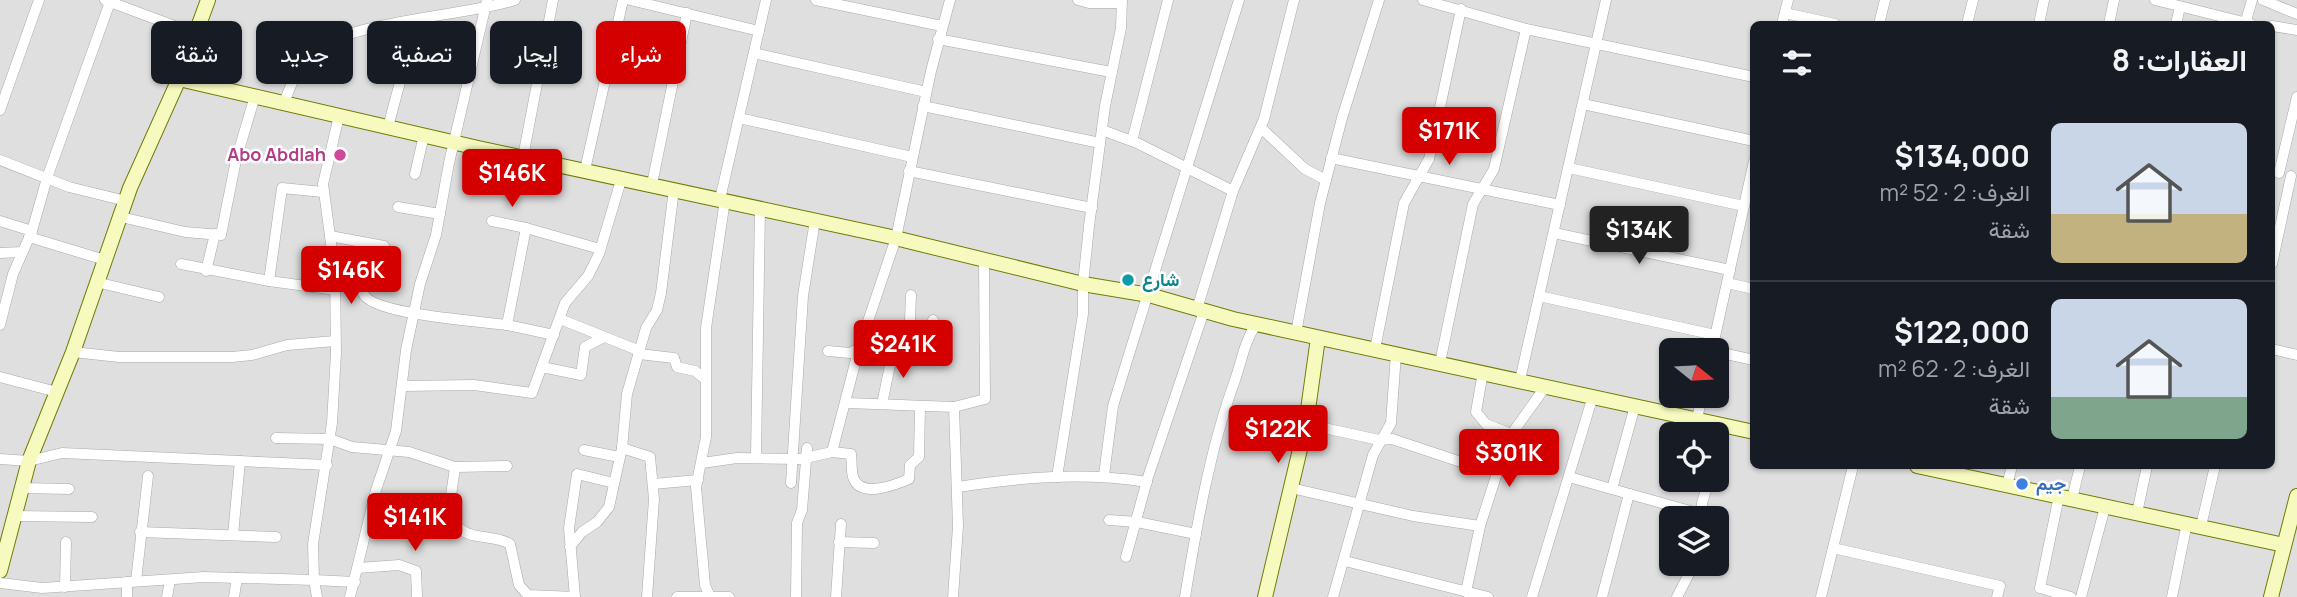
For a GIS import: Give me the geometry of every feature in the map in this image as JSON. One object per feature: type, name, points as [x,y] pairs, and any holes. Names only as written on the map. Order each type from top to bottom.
[{"type":"street","points":[[0,110],[39,0]]},
{"type":"street","points":[[201,21],[208,0]]},
{"type":"street","points":[[407,21],[514,0]]},
{"type":"street","points":[[523,157],[553,0]]},
{"type":"street","points":[[584,170],[623,0]]},
{"type":"street","points":[[630,0],[759,32]]},
{"type":"street","points":[[709,596],[696,487],[706,438],[707,315],[723,199],[766,0]]},
{"type":"street","points":[[816,0],[942,26]]},
{"type":"street","points":[[832,452],[847,404],[859,348],[896,238],[926,92],[950,0]]},
{"type":"street","points":[[1057,477],[1083,314],[1083,284],[1100,143],[1121,28],[1121,1],[1089,4],[1078,0]]},
{"type":"street","points":[[1132,141],[1168,0]]},
{"type":"street","points":[[1104,475],[1113,406],[1240,0]]},
{"type":"street","points":[[1126,557],[1233,191],[1261,128],[1294,0]]},
{"type":"street","points":[[1296,333],[1331,158],[1379,0]]},
{"type":"street","points":[[1423,0],[1526,29],[1750,76]]},
{"type":"street","points":[[1520,380],[1606,0]]},
{"type":"street","points":[[1783,21],[1787,0]]},
{"type":"street","points":[[1880,21],[1885,0]]},
{"type":"street","points":[[1968,21],[1973,0]]},
{"type":"street","points":[[2040,21],[2043,0]]},
{"type":"street","points":[[2110,21],[2114,0]]},
{"type":"street","points":[[2155,0],[2236,21]]},
{"type":"street","points":[[2248,21],[2252,0]]},
{"type":"street","points":[[2263,0],[2297,14]]},
{"type":"street","points":[[0,325],[22,252],[108,1],[123,3],[165,21]]},
{"type":"street","points":[[350,597],[376,490],[391,451],[420,284],[440,214],[486,5]]},
{"type":"street","points":[[2177,21],[2179,7]]},
{"type":"street","points":[[1375,349],[1404,203],[1429,159],[1461,9]]},
{"type":"street","points":[[652,184],[687,13]]},
{"type":"street","points":[[1785,13],[1821,21]]},
{"type":"street","points":[[2275,26],[2297,30]]},
{"type":"street","points":[[1440,363],[1473,204],[1494,169],[1526,29]]},
{"type":"street","points":[[284,103],[293,78],[314,52],[337,40],[367,32]]},
{"type":"street","points":[[939,39],[1111,72]]},
{"type":"street","points":[[754,53],[926,92]]},
{"type":"street","points":[[0,571],[6,533],[15,516],[29,461],[73,352],[126,201],[177,84]]},
{"type":"street","points":[[201,84],[455,143],[896,238],[1083,284],[1149,295],[1318,338],[1710,422]]},
{"type":"street","points":[[388,127],[399,84]]},
{"type":"street","points":[[121,217],[185,232],[221,234],[236,160],[255,96]]},
{"type":"street","points":[[2275,252],[2294,176],[2275,172],[2297,97]]},
{"type":"street","points":[[1583,104],[1750,140]]},
{"type":"street","points":[[923,106],[1100,143]]},
{"type":"street","points":[[317,597],[314,580],[315,524],[330,439],[336,290],[323,192],[326,164],[339,116]]},
{"type":"street","points":[[740,118],[912,157]]},
{"type":"street","points":[[1261,128],[1305,169],[1326,180]]},
{"type":"street","points":[[1102,130],[1132,141],[1233,191]]},
{"type":"street","points":[[415,174],[424,135]]},
{"type":"street","points":[[1331,158],[1560,205]]},
{"type":"street","points":[[0,160],[69,187],[126,201]]},
{"type":"street","points":[[1569,167],[1744,206]]},
{"type":"street","points":[[909,171],[1092,208]]},
{"type":"street","points":[[403,386],[474,385],[533,393],[565,303],[588,276],[600,249],[621,177]]},
{"type":"street","points":[[1715,338],[1750,179]]},
{"type":"street","points":[[269,281],[282,188],[323,192]]},
{"type":"street","points":[[570,547],[609,507],[621,453],[627,394],[646,328],[657,310],[674,190]]},
{"type":"street","points":[[398,207],[440,214]]},
{"type":"street","points":[[756,457],[760,208]]},
{"type":"street","points":[[1741,219],[1750,221]]},
{"type":"street","points":[[791,484],[803,296],[815,220]]},
{"type":"street","points":[[0,221],[106,260]]},
{"type":"street","points":[[492,221],[600,249]]},
{"type":"street","points":[[507,325],[526,228]]},
{"type":"street","points":[[1554,233],[1730,270]]},
{"type":"street","points":[[206,271],[215,234]]},
{"type":"street","points":[[330,236],[384,246]]},
{"type":"street","points":[[372,244],[363,293],[365,299],[415,314],[507,325],[554,335]]},
{"type":"street","points":[[0,253],[22,252]]},
{"type":"street","points":[[847,404],[954,407],[985,399],[984,259]]},
{"type":"street","points":[[181,264],[206,271],[336,290]]},
{"type":"street","points":[[96,282],[159,297]]},
{"type":"street","points":[[1727,283],[1750,288]]},
{"type":"street","points":[[882,404],[897,351],[910,320],[911,295]]},
{"type":"street","points":[[1539,296],[1715,335]]},
{"type":"street","points":[[559,319],[639,352],[674,358],[677,367],[695,371],[705,379]]},
{"type":"street","points":[[828,351],[850,353],[859,348],[925,351],[933,320]]},
{"type":"street","points":[[1185,597],[1223,410],[1246,340],[1256,324]]},
{"type":"street","points":[[542,367],[581,375],[585,347],[602,338]]},
{"type":"street","points":[[1265,597],[1306,424],[1318,338]]},
{"type":"street","points":[[73,352],[119,357],[232,357],[287,345],[335,341]]},
{"type":"street","points":[[2275,350],[2297,355]]},
{"type":"street","points":[[1333,597],[1379,440],[1391,423],[1396,354]]},
{"type":"street","points":[[1729,354],[1750,359]]},
{"type":"street","points":[[1483,372],[1476,412],[1486,424],[1511,434]]},
{"type":"street","points":[[0,377],[57,392]]},
{"type":"street","points":[[1466,592],[1480,526],[1511,434],[1546,386]]},
{"type":"street","points":[[1532,597],[1593,396]]},
{"type":"street","points":[[702,463],[756,457],[791,458],[807,453],[851,454],[853,479],[861,486],[885,490],[909,480],[910,465],[919,457],[920,405]]},
{"type":"street","points":[[1612,489],[1635,406]]},
{"type":"street","points":[[953,597],[958,487],[954,407]]},
{"type":"street","points":[[1697,419],[1699,408]]},
{"type":"street","points":[[1306,424],[1379,440],[1392,439],[1458,461],[1500,466]]},
{"type":"street","points":[[1729,426],[1750,431]]},
{"type":"street","points":[[275,438],[330,439],[352,447],[424,456],[455,467],[506,466]]},
{"type":"street","points":[[584,450],[650,457],[653,484],[647,597]]},
{"type":"street","points":[[0,459],[29,461],[62,453],[327,465]]},
{"type":"street","points":[[796,597],[797,523],[802,510],[807,453]]},
{"type":"street","points":[[233,535],[240,461]]},
{"type":"street","points":[[455,467],[451,518],[455,528],[465,534],[510,544],[519,585],[528,594],[575,597],[570,547],[571,497],[577,474],[614,483]]},
{"type":"street","points":[[1821,597],[1852,469]]},
{"type":"street","points":[[1947,469],[2105,508],[2284,545]]},
{"type":"street","points":[[2007,485],[2011,469]]},
{"type":"street","points":[[2071,597],[2040,588],[2065,497],[2079,469]]},
{"type":"street","points":[[2137,513],[2146,469]]},
{"type":"street","points":[[2172,597],[2214,469]]},
{"type":"street","points":[[958,487],[1043,475],[1104,475],[1147,482]]},
{"type":"street","points":[[127,597],[148,476]]},
{"type":"street","points":[[1569,477],[1668,506]]},
{"type":"street","points":[[653,484],[698,480]]},
{"type":"street","points":[[21,488],[69,489]]},
{"type":"street","points":[[1291,488],[1413,516],[1480,526]]},
{"type":"street","points":[[1602,597],[1629,494]]},
{"type":"street","points":[[2271,597],[2297,496]]},
{"type":"street","points":[[2081,597],[2105,508]]},
{"type":"street","points":[[15,516],[92,517]]},
{"type":"street","points":[[1110,520],[1137,522],[1196,534]]},
{"type":"street","points":[[836,597],[841,524]]},
{"type":"street","points":[[140,532],[276,537]]},
{"type":"street","points":[[66,542],[69,590]]},
{"type":"street","points":[[839,542],[874,543]]},
{"type":"street","points":[[1833,548],[2000,586],[1997,597]]},
{"type":"street","points":[[1345,561],[1488,597]]},
{"type":"street","points":[[358,568],[399,565],[416,571],[416,597]]},
{"type":"street","points":[[1677,597],[1688,576]]},
{"type":"street","points":[[0,583],[69,590],[131,581],[237,578],[355,582]]},
{"type":"street","points":[[234,597],[237,578]]},
{"type":"street","points":[[167,597],[170,580]]},
{"type":"street","points":[[677,597],[729,597]]},
{"type":"shaded area","points":[[0,0],[2297,0],[2297,597],[0,597]]},
{"type":"place","name":"Abo Abdlah","points":[[340,155]]},
{"type":"place","name":"شارع","points":[[1128,280]]},
{"type":"place","name":"جيم","points":[[2022,484]]}]
